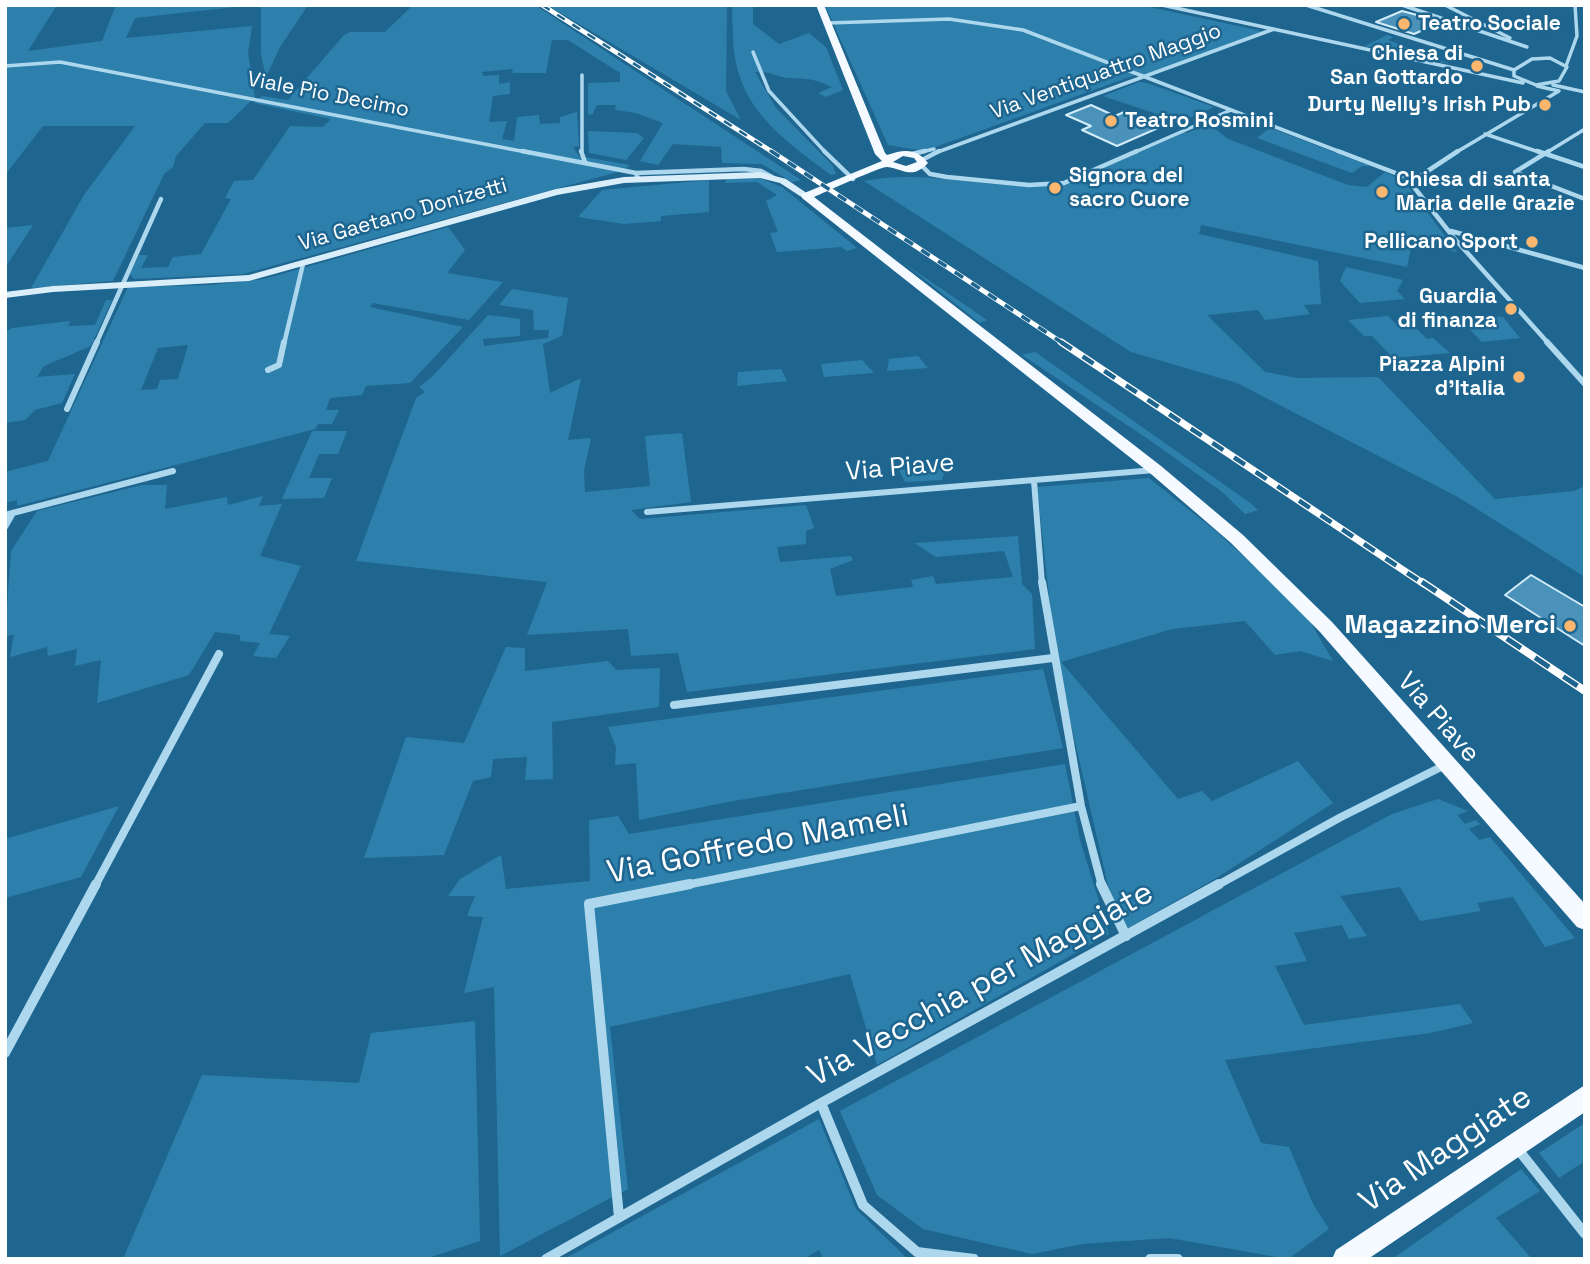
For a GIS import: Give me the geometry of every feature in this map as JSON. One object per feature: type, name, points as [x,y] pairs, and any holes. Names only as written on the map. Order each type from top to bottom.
[{"type":"main road","points":[[820,5],[880,154],[888,162],[904,170]]},
{"type":"main road","points":[[876,139],[887,148],[914,158]]},
{"type":"main road","points":[[806,196],[857,178],[888,162],[892,155],[914,158]]},
{"type":"main road","points":[[857,178],[904,170],[914,158]]},
{"type":"main road","name":"Via Piave","points":[[806,196],[1156,470],[1291,590],[1585,920]]},
{"type":"main road","name":"Via Maggiate","points":[[1345,1259],[1585,1097]]},
{"type":"street","points":[[1306,5],[1514,73],[1523,83]]},
{"type":"street","points":[[1402,5],[1527,47]]},
{"type":"street","points":[[1445,5],[1527,47],[1540,58],[1566,65]]},
{"type":"street","points":[[1549,85],[1566,75],[1566,65],[1576,47],[1579,26],[1575,5]]},
{"type":"street","points":[[1167,6],[1511,79],[1514,73],[1540,58]]},
{"type":"street","points":[[828,23],[945,17],[983,20],[1023,30],[1406,177],[1454,238],[1581,375],[1585,384]]},
{"type":"street","name":"Via Ventiquattro Maggio","points":[[914,158],[1274,30]]},
{"type":"street","points":[[753,52],[769,91],[805,133],[857,178]]},
{"type":"street","name":"Viale Pio Decimo","points":[[5,66],[60,62],[585,162],[637,176]]},
{"type":"street","points":[[1411,182],[1485,134],[1559,91],[1462,69]]},
{"type":"street","points":[[582,75],[581,150],[585,162]]},
{"type":"street","points":[[1537,86],[1549,85],[1585,92]]},
{"type":"street","points":[[914,158],[930,174],[947,177],[1029,185],[1064,183],[1231,110]]},
{"type":"street","points":[[1585,129],[1516,173],[1585,199]]},
{"type":"street","points":[[1485,134],[1585,167]]},
{"type":"street","points":[[1574,135],[1585,139]]},
{"type":"street","name":"Via Ventiquattro Maggio","points":[[914,158],[948,146]]},
{"type":"street","name":"Via Gaetano Donizetti","points":[[5,295],[122,284],[249,278],[556,192],[637,176],[772,177],[806,196]]},
{"type":"street","points":[[67,409],[161,199]]},
{"type":"street","points":[[1451,231],[1585,268]]},
{"type":"street","points":[[268,370],[279,365],[303,264]]},
{"type":"street","name":"Via Piave","points":[[647,512],[1156,470]]},
{"type":"street","points":[[5,527],[9,514],[173,471]]},
{"type":"street","points":[[1034,481],[1039,562],[1053,658],[1081,806],[1104,895],[1126,936]]},
{"type":"street","points":[[5,1053],[219,654]]},
{"type":"street","points":[[674,705],[1053,658]]},
{"type":"street","name":"Via Vecchia per Maggiate","points":[[546,1259],[821,1103],[1341,817],[1446,765]]},
{"type":"street","name":"Via Goffredo Mameli","points":[[619,1217],[589,904],[1081,806]]},
{"type":"street","points":[[821,1103],[863,1205],[917,1252],[974,1259]]},
{"type":"street","points":[[1514,1144],[1585,1234]]},
{"type":"street","points":[[1150,1259],[1178,1259]]},
{"type":"shaded area","points":[[5,5],[57,5],[28,51],[102,41],[116,5],[253,5],[135,18],[126,38],[252,26],[248,53],[255,97],[228,123],[205,123],[176,156],[173,167],[164,174],[113,281],[31,288],[84,195],[135,126],[43,126],[5,175]]},
{"type":"shaded area","points":[[261,5],[308,5],[280,47],[266,77],[261,54]]},
{"type":"shaded area","points":[[413,5],[535,5],[801,180],[792,182],[762,164],[722,163],[721,147],[673,144],[658,165],[640,161],[663,123],[636,113],[615,110],[616,105],[597,105],[592,115],[588,114],[588,83],[620,82],[620,73],[568,40],[552,40],[546,73],[513,73],[512,69],[482,72],[483,76],[499,75],[499,84],[510,82],[510,94],[493,96],[489,122],[507,121],[502,139],[514,141],[517,117],[539,115],[540,124],[560,123],[560,117],[577,112],[579,146],[573,147],[579,156],[630,165],[625,170],[243,274],[134,279],[130,274],[139,255],[148,255],[141,268],[168,267],[173,257],[201,254],[231,199],[225,198],[234,181],[253,180],[290,126],[323,127],[331,119],[254,103],[262,96],[288,100],[344,35],[350,32],[385,32]]},
{"type":"shaded area","points":[[547,5],[727,5],[726,91],[741,120]]},
{"type":"shaded area","points":[[733,5],[753,6],[753,24],[779,44],[809,33],[826,47],[843,90],[826,97],[818,93],[832,87],[820,82],[755,72],[776,108],[833,166],[836,174],[831,175],[777,132],[750,99],[735,58]]},
{"type":"shaded area","points":[[825,5],[1140,5],[1266,32],[1144,76],[1138,74],[924,151],[888,145]]},
{"type":"shaded area","points":[[1387,35],[1393,37],[1388,40],[1450,64],[1365,46]]},
{"type":"shaded area","points":[[1139,82],[1214,107],[1181,122],[1103,96]]},
{"type":"shaded area","points":[[1209,124],[1228,139],[1348,185],[1367,187],[1385,172],[1403,180],[1457,252],[1412,243],[1407,267],[1201,225],[1199,234],[1318,261],[1321,304],[1304,305],[1310,314],[1265,320],[1258,310],[1207,315],[1265,372],[1297,378],[1378,377],[1495,499],[1574,491],[1585,486],[1585,577],[1458,497],[1237,383],[1131,352],[864,181],[911,177],[1005,185],[1052,184],[1082,177],[1183,131],[1187,133]]},
{"type":"shaded area","points":[[1270,128],[1371,166],[1362,166],[1352,173],[1257,138]]},
{"type":"shaded area","points":[[588,131],[637,133],[644,138],[626,160],[589,153]]},
{"type":"shaded area","points":[[759,178],[782,187],[857,248],[847,251],[841,247],[777,252],[770,233],[778,232],[766,201],[777,195],[757,182],[725,183],[727,179]]},
{"type":"shaded area","points":[[709,180],[709,212],[661,216],[661,221],[624,224],[578,217],[602,190]]},
{"type":"shaded area","points":[[33,225],[5,268],[5,228]]},
{"type":"shaded area","points":[[448,227],[465,250],[447,273],[503,282],[469,320],[373,303],[370,307],[463,327],[410,383],[366,386],[362,395],[330,398],[326,410],[339,410],[332,424],[318,424],[315,429],[17,506],[17,500],[5,503],[5,472],[48,461],[128,287],[211,285],[264,279]],"holes":[[[188,345],[178,379],[160,380],[157,389],[141,390],[158,348]]]},
{"type":"shaded area","points":[[896,257],[905,264],[987,320],[980,323]]},
{"type":"shaded area","points":[[1346,267],[1403,280],[1397,291],[1405,299],[1360,303],[1340,281]]},
{"type":"shaded area","points":[[512,289],[568,298],[562,336],[543,344],[550,393],[581,378],[568,440],[591,438],[584,471],[585,492],[650,486],[645,436],[682,433],[691,502],[631,510],[640,519],[806,505],[814,528],[806,531],[806,544],[777,547],[780,562],[851,556],[853,560],[830,569],[836,596],[913,587],[911,580],[933,576],[936,584],[1013,577],[1004,551],[936,557],[914,543],[1018,536],[1022,584],[1032,594],[1035,649],[687,692],[678,653],[631,656],[628,629],[527,635],[547,582],[356,561],[416,398],[425,392],[419,387],[433,376],[488,315],[520,319],[520,336],[483,339],[484,346],[548,338],[549,330],[534,330],[533,310],[499,305]]},
{"type":"shaded area","points":[[106,300],[112,300],[91,346],[44,366],[37,377],[75,374],[62,403],[35,410],[25,420],[5,423],[5,332],[12,328],[70,321],[68,326],[95,325]]},
{"type":"shaded area","points":[[1388,316],[1397,325],[1411,323],[1427,339],[1433,338],[1450,353],[1393,358],[1372,336],[1364,336],[1348,320]]},
{"type":"shaded area","points":[[1458,317],[1503,317],[1520,338],[1482,342]]},
{"type":"shaded area","points":[[1035,352],[1258,510],[1245,514],[1221,491],[1022,355]]},
{"type":"shaded area","points":[[918,356],[928,368],[887,371],[889,359]]},
{"type":"shaded area","points":[[862,360],[874,373],[824,377],[821,364]]},
{"type":"shaded area","points":[[781,369],[787,381],[737,386],[738,372]]},
{"type":"shaded area","points":[[312,431],[347,431],[338,454],[319,454],[309,478],[332,478],[324,498],[282,499]]},
{"type":"shaded area","points":[[947,464],[942,480],[905,482],[899,470]]},
{"type":"shaded area","points":[[1149,478],[1217,532],[1305,613],[1333,661],[1300,651],[1275,655],[1245,621],[1172,629],[1061,662],[1178,799],[1202,791],[1212,801],[1298,761],[1333,803],[1218,877],[1128,928],[1110,894],[1056,659],[1037,487]]},
{"type":"shaded area","points":[[142,485],[167,485],[165,509],[227,497],[228,505],[263,496],[259,506],[282,504],[260,556],[301,566],[269,634],[290,636],[276,658],[253,656],[260,643],[240,641],[240,635],[215,632],[189,675],[97,703],[101,660],[75,666],[77,649],[48,656],[47,647],[10,657],[14,635],[5,636],[11,551],[37,511]]},
{"type":"shaded area","points":[[506,647],[525,648],[525,671],[608,661],[616,670],[660,668],[659,707],[552,722],[553,779],[525,780],[527,757],[493,759],[491,777],[473,781],[444,855],[364,858],[406,737],[464,743]]},
{"type":"shaded area","points":[[1043,669],[1063,748],[733,801],[639,820],[636,763],[615,765],[616,747],[608,727]]},
{"type":"shaded area","points":[[1065,764],[1080,840],[1109,934],[877,1065],[850,974],[610,1027],[628,1189],[500,1256],[494,987],[464,993],[483,917],[467,916],[475,896],[448,896],[460,879],[501,855],[506,889],[590,881],[589,820],[618,816],[629,834]]},
{"type":"shaded area","points":[[1438,799],[1468,811],[1457,815],[1465,824],[1476,820],[1480,824],[1469,829],[1479,840],[1490,837],[1575,938],[1545,947],[1513,897],[1477,903],[1481,911],[1420,921],[1400,887],[1340,896],[1367,936],[1349,939],[1342,925],[1294,933],[1307,961],[1275,966],[1304,1025],[1460,1004],[1473,1023],[1430,1033],[1225,1060],[1261,1143],[1289,1147],[1313,1204],[1329,1229],[1288,1259],[1169,1238],[1082,1244],[1032,1254],[923,1229],[877,1195],[840,1111],[1392,814]]},
{"type":"shaded area","points":[[119,806],[81,877],[5,898],[5,839]]},
{"type":"shaded area","points":[[475,1021],[480,1241],[425,1259],[123,1259],[202,1075],[359,1083],[371,1033]]},
{"type":"shaded area","points":[[819,1119],[856,1209],[908,1259],[823,1259],[819,1250],[803,1259],[564,1259]]},
{"type":"shaded area","points":[[1585,1123],[1585,1161],[1559,1178],[1539,1153]]},
{"type":"shaded area","points":[[1521,1169],[1540,1191],[1496,1218],[1532,1259],[1392,1259]]},
{"type":"building","name":"Teatro Sociale","points":[[1402,11],[1428,18],[1422,21],[1434,25],[1414,34],[1376,22]]},
{"type":"building","name":"Teatro Rosmini","points":[[1091,105],[1115,116],[1124,112],[1158,128],[1117,146],[1082,130],[1091,126],[1066,115]]},
{"type":"building","name":"Magazzino Merci","points":[[1531,575],[1585,607],[1585,646],[1505,595]]},
{"type":"railway","points":[[542,5],[774,153]]},
{"type":"railway","points":[[771,151],[1064,344]]},
{"type":"railway","points":[[1064,344],[1424,584]]},
{"type":"railway","points":[[1422,582],[1585,691]]},
{"type":"place","name":"Teatro Sociale","points":[[1404,24]]},
{"type":"place","name":"Chiesa di San Gottardo","points":[[1477,66]]},
{"type":"place","name":"Durty Nelly's Irish Pub","points":[[1545,105]]},
{"type":"place","name":"Teatro Rosmini","points":[[1111,121]]},
{"type":"place","name":"Signora del sacro Cuore","points":[[1055,188]]},
{"type":"place","name":"Chiesa di santa Maria delle Grazie","points":[[1382,192]]},
{"type":"place","name":"Pellicano Sport","points":[[1532,242]]},
{"type":"place","name":"Guardia di finanza","points":[[1511,309]]},
{"type":"place","name":"Piazza Alpini d'Italia","points":[[1519,377]]},
{"type":"place","name":"Magazzino Merci","points":[[1570,626]]}]
